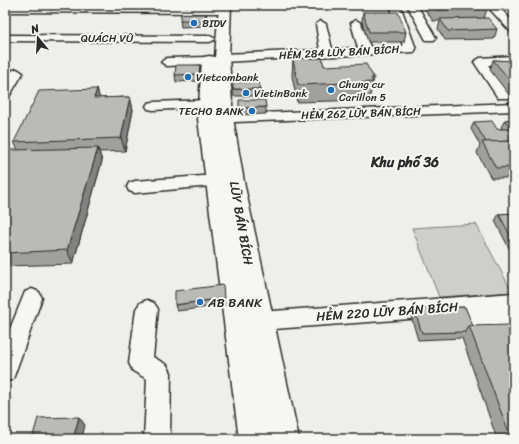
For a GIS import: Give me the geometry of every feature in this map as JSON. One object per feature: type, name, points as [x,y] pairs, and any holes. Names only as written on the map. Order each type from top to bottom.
[{"type":"main road","name":"LŨY BÁN BÍCH","points":[[215,60],[210,39],[219,8]]},
{"type":"main road","name":"LŨY BÁN BÍCH","points":[[219,8],[213,114],[216,181],[255,439]]},
{"type":"main road","name":"LŨY BÁN BÍCH","points":[[213,114],[260,321],[283,439]]},
{"type":"street","name":"HẺM 284 LŨY BÁN BÍCH","points":[[167,62],[324,57],[365,51],[410,49],[395,5]]},
{"type":"street","points":[[412,5],[430,38]]},
{"type":"street","points":[[491,5],[514,29]]},
{"type":"street","points":[[5,9],[115,15],[219,8]]},
{"type":"street","points":[[104,38],[115,15]]},
{"type":"street","points":[[356,23],[365,51]]},
{"type":"street","points":[[321,24],[324,57]]},
{"type":"street","name":"QUÁCH VŨ","points":[[5,38],[210,39]]},
{"type":"street","points":[[503,95],[480,62],[514,60]]},
{"type":"street","points":[[5,92],[11,73]]},
{"type":"street","name":"HẺM 262 LŨY BÁN BÍCH","points":[[153,106],[213,114],[514,107]]},
{"type":"street","points":[[135,187],[216,181]]},
{"type":"street","points":[[5,371],[32,298]]},
{"type":"street","points":[[146,309],[141,363],[159,373],[157,439]]},
{"type":"street","points":[[467,323],[509,317]]},
{"type":"street","name":"HẺM 220 LŨY BÁN BÍCH","points":[[260,321],[509,317]]},
{"type":"shaded area","points":[[476,224],[512,292],[439,297],[412,228]]},
{"type":"building","points":[[433,5],[484,5],[487,9],[436,10]]},
{"type":"building","points":[[363,12],[398,12],[406,32],[369,32]]},
{"type":"building","points":[[181,14],[206,14],[205,20],[180,20]]},
{"type":"building","points":[[488,18],[497,29],[448,31],[440,19]]},
{"type":"building","points":[[322,58],[324,66],[366,64],[374,78],[371,78],[373,82],[298,85],[293,59]]},
{"type":"building","points":[[493,60],[514,61],[514,85]]},
{"type":"building","points":[[176,65],[200,65],[199,74],[175,75]]},
{"type":"building","points":[[233,82],[258,82],[260,89],[233,89]]},
{"type":"building","points":[[97,89],[94,98],[130,97],[121,138],[14,142],[39,91]]},
{"type":"building","points":[[239,100],[265,100],[266,107],[239,108]]},
{"type":"building","points":[[514,119],[514,141],[486,142],[474,122],[492,121],[497,129],[511,129],[505,120]]},
{"type":"building","points":[[514,141],[514,167],[496,168],[482,142]]},
{"type":"building","points":[[98,148],[67,250],[5,253],[5,163],[11,150]]},
{"type":"building","points":[[514,213],[514,243],[499,214]]},
{"type":"building","points":[[223,285],[224,298],[175,305],[175,291]]},
{"type":"building","points":[[465,307],[473,326],[469,326],[466,332],[422,333],[414,309]]},
{"type":"building","points":[[510,325],[514,333],[514,439],[511,439],[469,326]]},
{"type":"building","points":[[79,417],[73,439],[32,439],[38,418]]},
{"type":"place","name":"BIDV","points":[[194,23]]},
{"type":"place","name":"Vietcombank","points":[[188,77]]},
{"type":"place","name":"Chung cư Carillon 5","points":[[331,90]]},
{"type":"place","name":"VietinBank","points":[[246,93]]},
{"type":"place","name":"TECHO BANK","points":[[252,111]]},
{"type":"place","name":"AB BANK","points":[[200,302]]},
{"type":"district","name":"Khu phố 36","points":[[405,162]]}]
